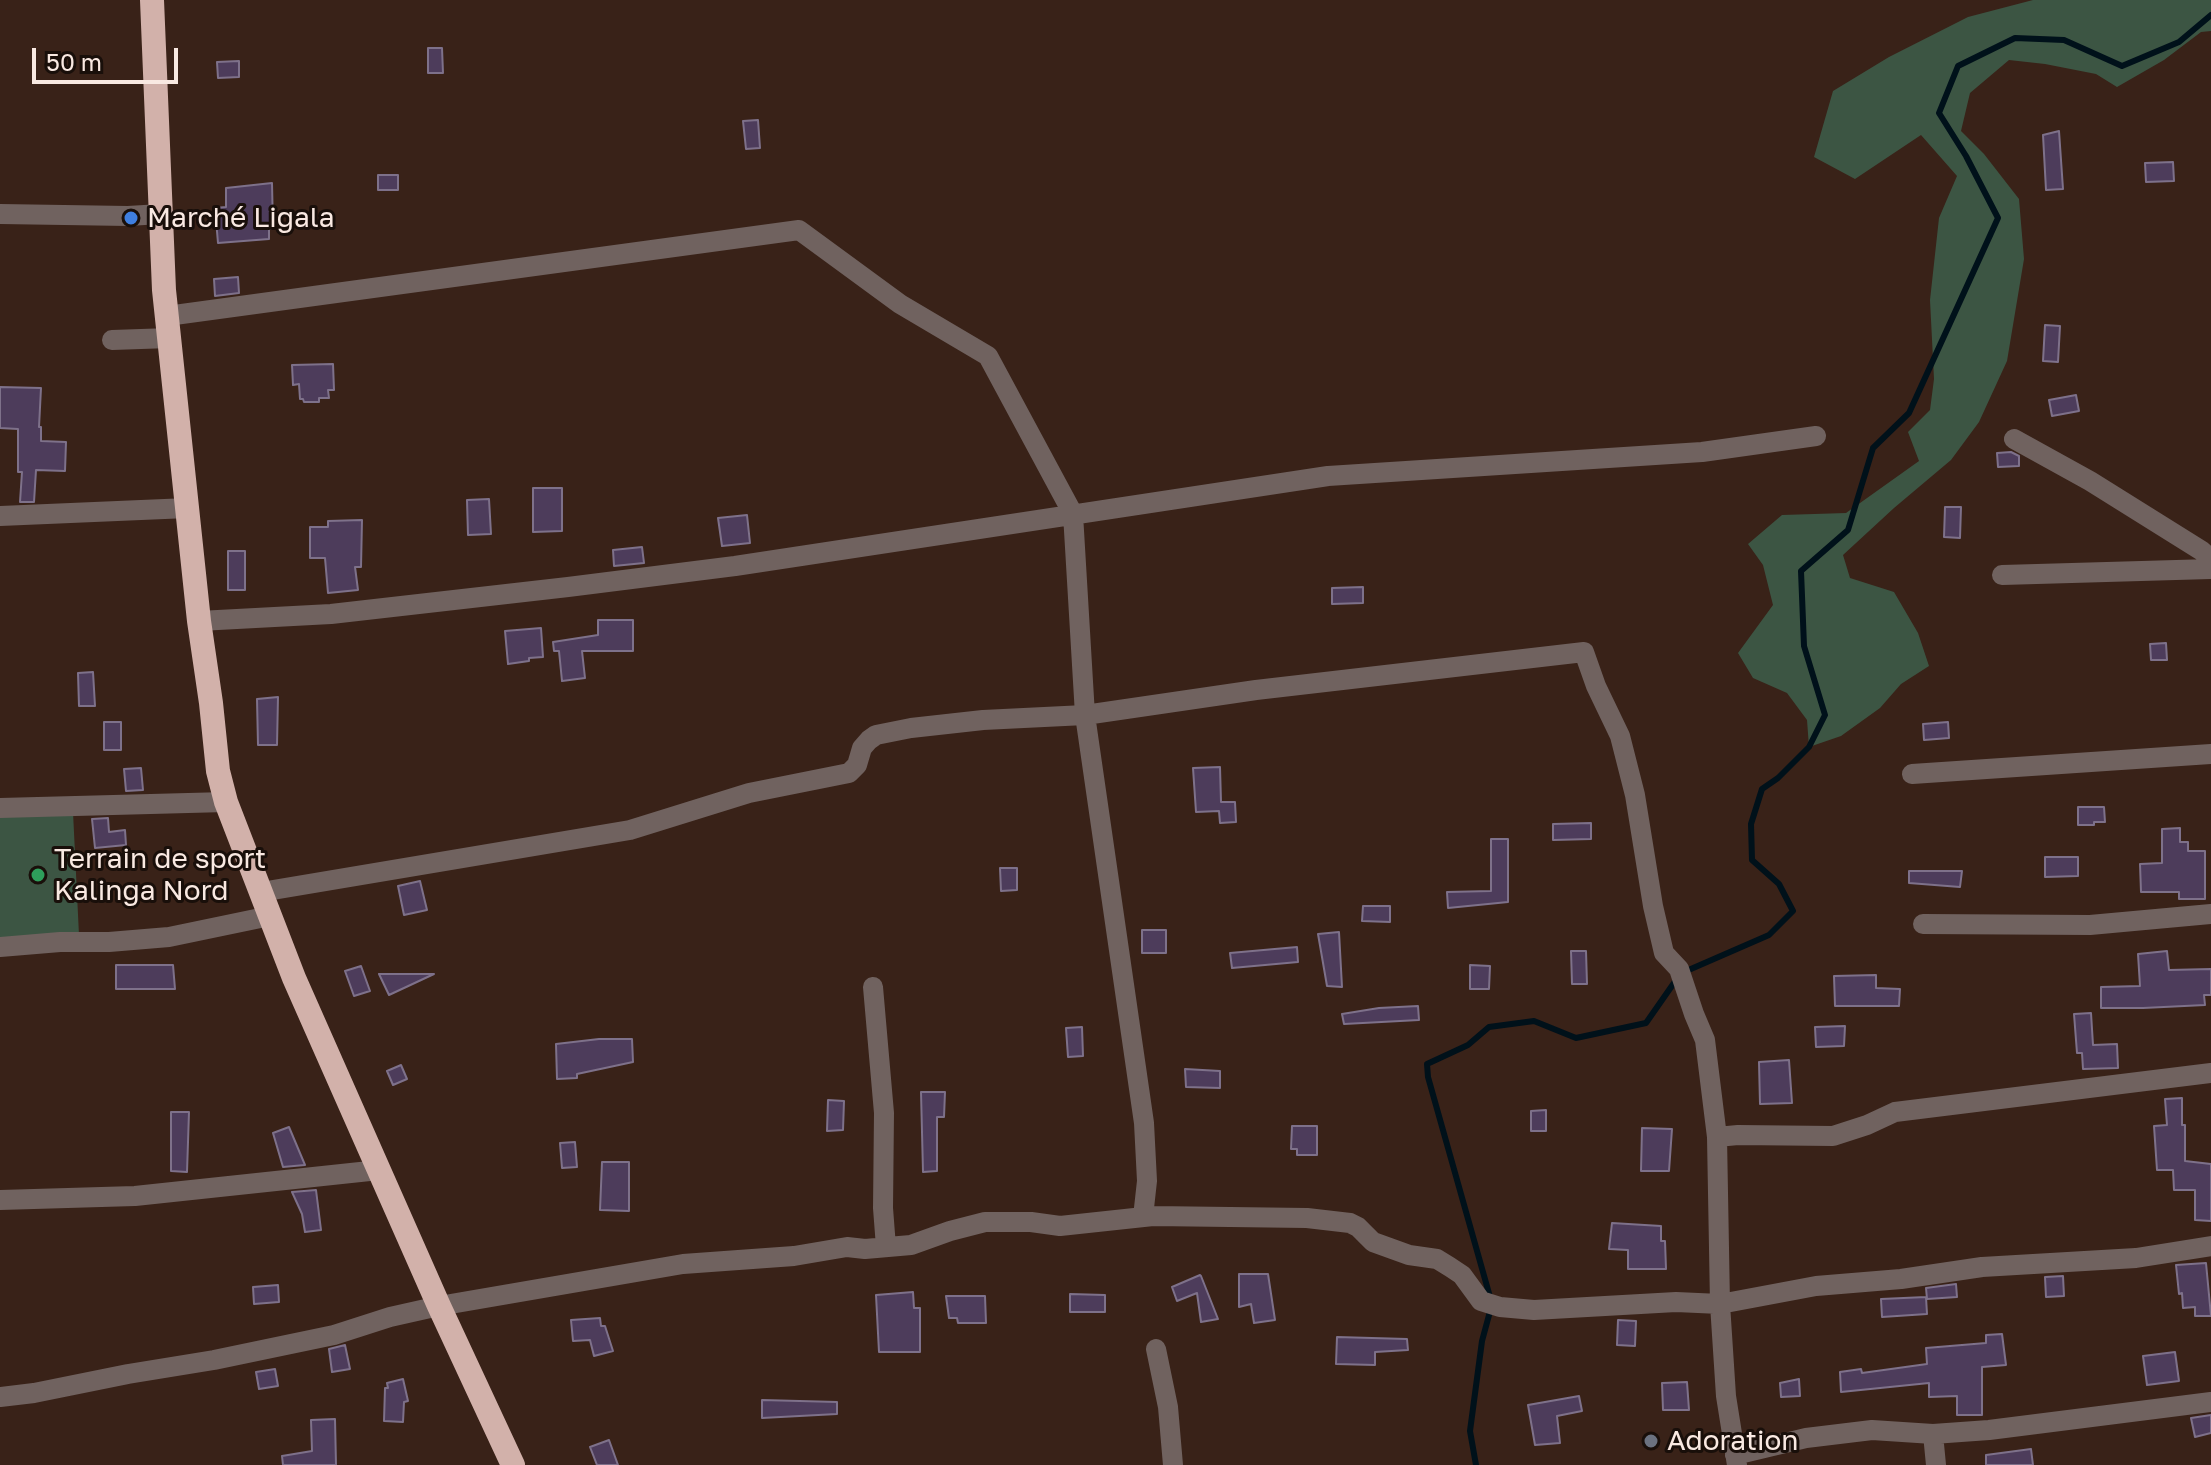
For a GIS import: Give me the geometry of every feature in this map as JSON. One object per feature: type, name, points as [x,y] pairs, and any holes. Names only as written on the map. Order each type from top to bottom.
[{"type":"highway","points":[[152,0],[168,327],[218,771],[226,802],[294,978],[513,1465]]},
{"type":"street","points":[[0,214],[161,214]]},
{"type":"street","points":[[112,340],[168,327],[799,230],[900,304],[988,356],[1073,514],[1085,715],[1144,1123],[1147,1181],[1143,1217]]},
{"type":"street","points":[[199,621],[331,614],[735,566],[1328,476],[1702,452],[1816,436]]},
{"type":"street","points":[[2014,439],[2113,495],[2202,551],[2211,560]]},
{"type":"street","points":[[0,516],[188,508]]},
{"type":"street","points":[[2002,575],[2211,569]]},
{"type":"street","points":[[261,892],[630,830],[749,793],[849,773],[857,765],[862,748],[876,735],[911,728],[983,720],[1085,715],[1256,690],[1584,652],[1620,736],[1635,795],[1664,953],[1679,969],[1703,1032],[1717,1137],[1720,1304],[1726,1396],[1736,1460],[1806,1438],[1872,1430],[1933,1434],[1989,1430],[2211,1402]]},
{"type":"street","points":[[1912,774],[2211,754]]},
{"type":"street","points":[[0,808],[226,802]]},
{"type":"street","points":[[1923,924],[2090,925],[2211,914]]},
{"type":"street","points":[[0,947],[169,937],[270,916]]},
{"type":"street","points":[[873,987],[884,1113],[883,1208],[886,1247]]},
{"type":"street","points":[[1717,1137],[1833,1136],[1895,1112],[2211,1073]]},
{"type":"street","points":[[0,1200],[135,1196],[379,1170]]},
{"type":"street","points":[[0,1397],[214,1360],[334,1335],[390,1317],[439,1306],[683,1264],[794,1256],[847,1247],[865,1249],[911,1245],[985,1222],[1031,1222],[1060,1226],[1143,1217],[1307,1218],[1350,1223],[1373,1242],[1409,1255],[1437,1259],[1462,1275],[1481,1301],[1500,1307],[1534,1310],[1676,1302],[1720,1304],[1816,1286],[1901,1279],[1982,1267],[2136,1258],[2211,1246]]},
{"type":"street","points":[[1156,1349],[1168,1407],[1173,1465]]},
{"type":"street","points":[[1933,1434],[1936,1465]]},
{"type":"green space","points":[[2033,0],[2211,0],[2211,31],[2201,32],[2164,60],[2117,87],[2096,74],[2009,60],[1970,93],[1961,131],[1984,154],[2019,199],[2024,259],[2007,361],[1979,422],[1951,460],[1843,555],[1850,578],[1894,592],[1918,633],[1929,666],[1901,684],[1880,708],[1841,736],[1809,747],[1807,720],[1787,693],[1753,678],[1738,653],[1773,605],[1763,565],[1748,544],[1782,515],[1846,513],[1919,461],[1908,432],[1930,410],[1934,379],[1930,300],[1939,218],[1957,176],[1921,135],[1855,179],[1814,157],[1833,91],[1889,57],[1968,17]]},
{"type":"green space","name":"Terrain de sport Kalinga Nord","points":[[73,812],[79,935],[0,939],[0,815]]},
{"type":"building","points":[[428,48],[442,48],[443,73],[428,73]]},
{"type":"building","points":[[239,61],[239,77],[218,78],[217,62]]},
{"type":"building","points":[[758,120],[760,148],[746,149],[743,121]]},
{"type":"building","points":[[2059,131],[2063,189],[2046,190],[2043,135]]},
{"type":"building","points":[[2173,162],[2174,181],[2146,182],[2145,163]]},
{"type":"building","points":[[378,175],[398,175],[398,190],[378,190]]},
{"type":"building","points":[[272,183],[273,229],[269,229],[269,239],[218,243],[215,208],[226,207],[226,188]]},
{"type":"building","points":[[238,277],[239,293],[215,296],[214,279]]},
{"type":"building","points":[[2045,325],[2060,326],[2058,362],[2043,361]]},
{"type":"building","points":[[333,364],[334,390],[328,390],[329,398],[319,398],[319,402],[300,399],[299,384],[293,385],[292,365]]},
{"type":"building","points":[[0,387],[41,388],[41,441],[66,442],[65,471],[36,470],[34,502],[20,502],[22,472],[18,472],[18,429],[0,428]]},
{"type":"building","points":[[2076,395],[2079,411],[2052,416],[2049,400]]},
{"type":"building","points":[[2011,452],[2019,456],[2019,466],[1998,467],[1997,453]]},
{"type":"building","points":[[533,488],[562,488],[562,531],[533,532]]},
{"type":"building","points":[[489,499],[491,534],[468,535],[467,500]]},
{"type":"building","points":[[1945,507],[1961,507],[1960,538],[1944,537]]},
{"type":"building","points":[[747,515],[750,543],[722,546],[718,518]]},
{"type":"building","points":[[362,520],[361,567],[355,567],[358,590],[328,593],[325,558],[310,558],[310,527],[328,527],[328,521]]},
{"type":"building","points":[[642,547],[644,563],[614,566],[613,550]]},
{"type":"building","points":[[228,551],[245,551],[245,590],[228,590]]},
{"type":"building","points":[[1363,587],[1363,603],[1332,604],[1332,588]]},
{"type":"building","points":[[598,620],[633,620],[633,651],[582,651],[585,678],[562,681],[559,651],[554,651],[553,642],[598,635]]},
{"type":"building","points":[[541,628],[543,657],[508,664],[505,631]]},
{"type":"building","points":[[2166,643],[2167,660],[2151,660],[2150,644]]},
{"type":"building","points":[[93,672],[95,706],[79,706],[78,673]]},
{"type":"building","points":[[278,697],[277,745],[258,745],[257,699]]},
{"type":"building","points":[[104,722],[121,722],[121,750],[104,750]]},
{"type":"building","points":[[1948,722],[1949,738],[1924,740],[1923,724]]},
{"type":"building","points":[[1220,767],[1221,802],[1235,802],[1236,822],[1220,823],[1219,811],[1196,812],[1193,768]]},
{"type":"building","points":[[141,768],[143,790],[126,791],[124,769]]},
{"type":"building","points":[[2078,807],[2104,807],[2105,822],[2078,825]]},
{"type":"building","points":[[108,818],[109,832],[125,830],[126,845],[95,848],[92,819]]},
{"type":"building","points":[[1591,823],[1591,839],[1553,840],[1553,824]]},
{"type":"building","points":[[2180,828],[2180,842],[2188,842],[2188,851],[2205,851],[2205,899],[2179,899],[2179,892],[2141,892],[2140,864],[2162,863],[2162,829]]},
{"type":"building","points":[[1491,839],[1508,839],[1508,902],[1448,908],[1447,892],[1491,891]]},
{"type":"building","points":[[2045,857],[2078,857],[2078,876],[2045,877]]},
{"type":"building","points":[[1000,868],[1017,868],[1017,890],[1001,891]]},
{"type":"building","points":[[1909,871],[1962,871],[1960,887],[1909,883]]},
{"type":"building","points":[[420,881],[427,910],[404,915],[398,886]]},
{"type":"building","points":[[1363,906],[1390,906],[1390,922],[1362,921]]},
{"type":"building","points":[[1142,930],[1166,930],[1166,953],[1142,953]]},
{"type":"building","points":[[1339,932],[1342,987],[1327,986],[1318,934]]},
{"type":"building","points":[[1297,947],[1298,962],[1232,968],[1230,953]]},
{"type":"building","points":[[1571,951],[1586,951],[1587,984],[1572,984]]},
{"type":"building","points":[[2167,951],[2169,970],[2211,969],[2211,995],[2204,995],[2205,1005],[2101,1008],[2101,987],[2140,986],[2138,954]]},
{"type":"building","points":[[116,965],[173,965],[175,989],[116,989]]},
{"type":"building","points":[[1470,965],[1490,966],[1489,989],[1470,989]]},
{"type":"building","points":[[361,966],[370,991],[354,996],[345,971]]},
{"type":"building","points":[[379,974],[434,974],[389,995]]},
{"type":"building","points":[[1876,975],[1876,988],[1900,989],[1899,1006],[1835,1006],[1834,976]]},
{"type":"building","points":[[1418,1006],[1419,1020],[1344,1024],[1342,1014],[1379,1008]]},
{"type":"building","points":[[2091,1013],[2093,1045],[2117,1044],[2118,1068],[2083,1069],[2082,1053],[2077,1053],[2074,1014]]},
{"type":"building","points":[[1845,1026],[1844,1046],[1816,1047],[1815,1027]]},
{"type":"building","points":[[1082,1027],[1083,1056],[1068,1057],[1066,1028]]},
{"type":"building","points":[[632,1039],[633,1062],[577,1074],[577,1078],[557,1079],[556,1044]]},
{"type":"building","points":[[1789,1060],[1792,1103],[1760,1104],[1759,1062]]},
{"type":"building","points":[[401,1065],[407,1079],[393,1085],[387,1071]]},
{"type":"building","points":[[1185,1069],[1220,1071],[1220,1088],[1186,1087]]},
{"type":"building","points":[[921,1092],[945,1092],[944,1117],[937,1117],[937,1171],[923,1172]]},
{"type":"building","points":[[2182,1098],[2185,1161],[2211,1164],[2211,1221],[2195,1220],[2195,1190],[2174,1190],[2173,1170],[2157,1170],[2154,1126],[2167,1125],[2165,1099]]},
{"type":"building","points":[[828,1100],[844,1101],[843,1130],[827,1131]]},
{"type":"building","points":[[1546,1110],[1546,1131],[1531,1131],[1531,1111]]},
{"type":"building","points":[[171,1112],[189,1112],[187,1172],[171,1171]]},
{"type":"building","points":[[1292,1126],[1317,1126],[1317,1155],[1297,1155],[1297,1149],[1291,1149]]},
{"type":"building","points":[[289,1127],[305,1165],[283,1167],[273,1133]]},
{"type":"building","points":[[1642,1128],[1672,1129],[1669,1171],[1641,1171]]},
{"type":"building","points":[[575,1142],[577,1167],[562,1168],[560,1143]]},
{"type":"building","points":[[602,1162],[629,1162],[629,1211],[600,1210]]},
{"type":"building","points":[[316,1190],[321,1230],[305,1232],[302,1214],[292,1192]]},
{"type":"building","points":[[1612,1223],[1661,1226],[1666,1269],[1628,1269],[1628,1250],[1609,1249]]},
{"type":"building","points":[[2206,1263],[2211,1316],[2195,1316],[2195,1307],[2183,1308],[2176,1265]]},
{"type":"building","points":[[1239,1274],[1268,1274],[1275,1320],[1254,1323],[1251,1304],[1239,1307]]},
{"type":"building","points":[[1200,1275],[1218,1319],[1201,1322],[1197,1293],[1177,1301],[1172,1287]]},
{"type":"building","points":[[2063,1276],[2064,1296],[2046,1297],[2045,1277]]},
{"type":"building","points":[[1956,1284],[1957,1297],[1927,1299],[1926,1288]]},
{"type":"building","points":[[278,1285],[279,1302],[254,1304],[253,1287]]},
{"type":"building","points":[[913,1292],[914,1308],[920,1308],[920,1352],[879,1352],[876,1295]]},
{"type":"building","points":[[1070,1294],[1105,1295],[1105,1312],[1070,1312]]},
{"type":"building","points":[[946,1296],[985,1296],[986,1323],[958,1323],[957,1318],[949,1318]]},
{"type":"building","points":[[1926,1297],[1927,1314],[1882,1317],[1881,1299]]},
{"type":"building","points":[[600,1318],[613,1351],[594,1356],[590,1340],[573,1341],[571,1320]]},
{"type":"building","points":[[1618,1320],[1636,1321],[1635,1346],[1617,1345]]},
{"type":"building","points":[[2002,1334],[2006,1365],[1982,1367],[1982,1415],[1957,1415],[1957,1396],[1929,1397],[1929,1383],[1841,1392],[1840,1372],[1861,1369],[1862,1373],[1927,1364],[1926,1348],[1986,1343],[1986,1335]]},
{"type":"building","points":[[1337,1337],[1407,1339],[1408,1350],[1375,1352],[1375,1365],[1336,1364]]},
{"type":"building","points":[[345,1345],[350,1369],[332,1372],[329,1349]]},
{"type":"building","points":[[2175,1352],[2179,1381],[2147,1385],[2143,1356]]},
{"type":"building","points":[[275,1369],[278,1386],[259,1389],[256,1372]]},
{"type":"building","points":[[403,1379],[408,1401],[404,1402],[403,1422],[384,1421],[387,1383]]},
{"type":"building","points":[[1799,1379],[1800,1396],[1781,1397],[1780,1383]]},
{"type":"building","points":[[1687,1382],[1689,1410],[1663,1410],[1662,1383]]},
{"type":"building","points":[[1579,1396],[1582,1411],[1557,1416],[1560,1443],[1535,1445],[1528,1405]]},
{"type":"building","points":[[762,1400],[837,1402],[837,1414],[762,1418]]},
{"type":"building","points":[[2211,1415],[2211,1433],[2195,1437],[2191,1418]]},
{"type":"building","points":[[335,1419],[336,1465],[283,1465],[282,1456],[312,1451],[311,1420]]},
{"type":"building","points":[[609,1440],[618,1465],[597,1465],[590,1447]]},
{"type":"building","points":[[2031,1449],[2033,1465],[1986,1465],[1986,1455]]},
{"type":"waterway","points":[[1684,972],[1769,935],[1793,911],[1779,884],[1752,860],[1751,824],[1762,789],[1778,778],[1809,747],[1825,715],[1804,646],[1801,571],[1848,530],[1873,448],[1909,413],[1998,218],[1966,156],[1939,113],[1958,66],[2015,38],[2064,40],[2122,66],[2179,42],[2211,15]]},
{"type":"waterway","points":[[1476,1465],[1470,1431],[1482,1341],[1492,1304],[1428,1077],[1427,1064],[1468,1045],[1489,1027],[1534,1021],[1576,1038],[1646,1023],[1676,980]]},
{"type":"place","name":"Marché Ligala","points":[[131,218]]},
{"type":"place","name":"Terrain de sport Kalinga Nord","points":[[38,875]]},
{"type":"place","name":"Adoration","points":[[1651,1441]]}]
